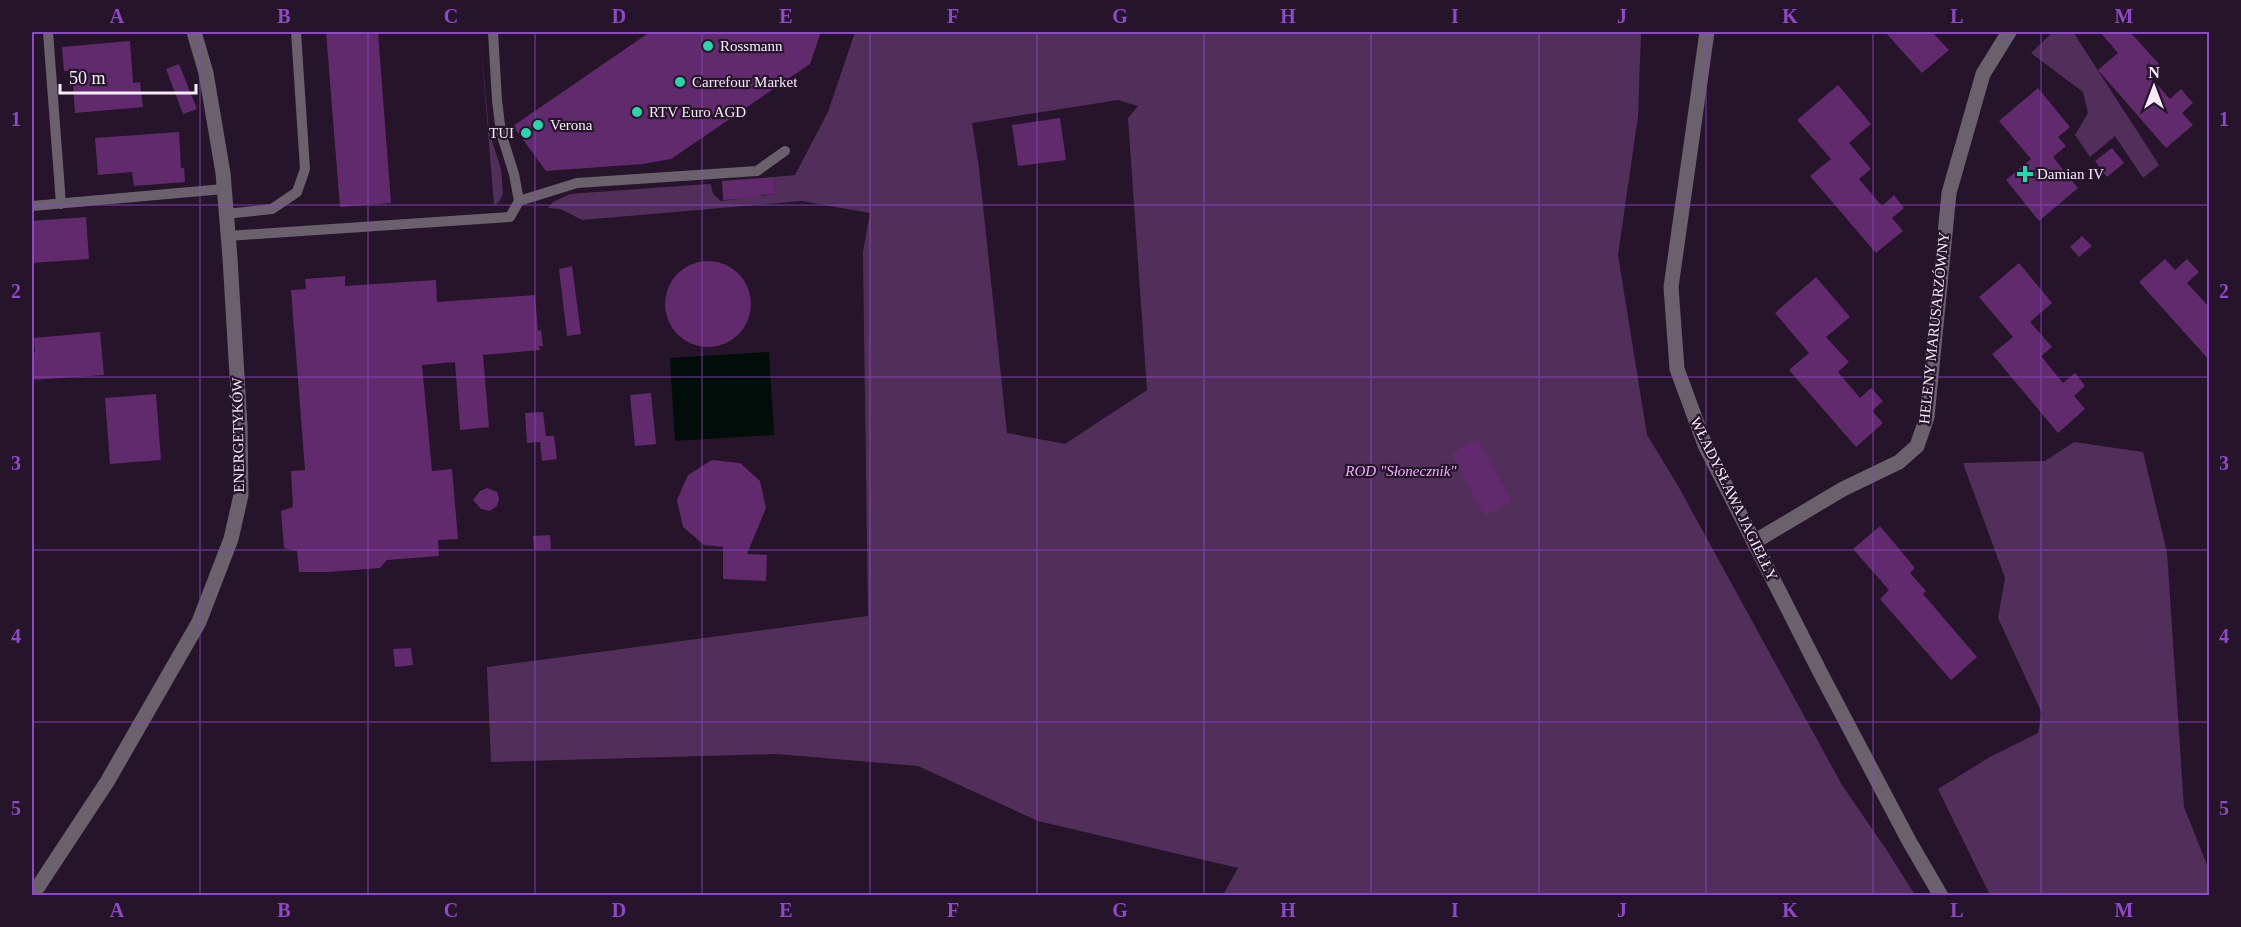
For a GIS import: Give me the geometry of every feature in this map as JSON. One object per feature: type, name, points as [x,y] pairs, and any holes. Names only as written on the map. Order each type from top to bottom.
[{"type":"street","name":"ENERGETYKÓW","points":[[32,896],[106,782],[199,622],[231,539],[241,495],[240,426],[224,189],[206,73],[194,32]]},
{"type":"street","name":"WŁADYSŁAWA JAGIEŁŁY","points":[[1707,32],[1671,287],[1677,369],[1705,445],[1892,809],[1941,896]]},
{"type":"street","name":"HELENY MARUSARZÓWNY","points":[[1754,542],[1843,489],[1899,462],[1917,446],[1927,417],[1949,193],[1983,74],[2009,32]]},
{"type":"lane","points":[[48,32],[61,204]]},
{"type":"lane","points":[[226,214],[272,209],[297,192],[305,169],[296,32]]},
{"type":"lane","points":[[228,236],[510,217],[519,201],[514,174],[501,133],[493,32]]},
{"type":"lane","points":[[519,201],[577,183],[758,171],[784,151]]},
{"type":"lane","points":[[32,206],[224,189]]},
{"type":"green space","points":[[480,32],[489,132],[501,169],[503,194],[498,203],[494,205]]},
{"type":"green space","name":"ROD \"Słonecznik\"","points":[[855,32],[1641,32],[1638,116],[1618,255],[1647,435],[1677,484],[1842,785],[1915,895],[1223,895],[1238,868],[1038,821],[918,766],[777,754],[491,762],[487,667],[868,616],[863,252],[870,213],[802,201],[582,220],[561,209],[548,208],[553,202],[570,194],[708,184],[711,185],[713,194],[721,201],[775,194],[774,177],[795,175],[828,112]],"holes":[[[1118,100],[1138,106],[1128,118],[1147,390],[1065,444],[1007,433],[979,168],[972,123]]]},
{"type":"green space","points":[[2053,32],[2073,32],[2159,165],[2143,178],[2115,136],[2090,157],[2075,135],[2088,113],[2083,92],[2031,53]]},
{"type":"green space","points":[[2074,442],[2143,452],[2167,552],[2184,807],[2209,870],[2209,895],[1990,895],[1938,789],[1990,757],[2038,733],[2042,713],[1998,618],[2005,578],[1963,463],[2045,461]]},
{"type":"shaded area","points":[[769,352],[774,435],[675,441],[670,358]]},
{"type":"building","points":[[326,32],[378,32],[391,203],[340,207]]},
{"type":"building","points":[[650,32],[821,32],[810,64],[671,159],[642,164],[546,171],[513,126]]},
{"type":"building","points":[[1885,32],[1932,32],[1949,50],[1922,73]]},
{"type":"building","points":[[2100,32],[2130,32],[2159,64],[2148,74],[2170,99],[2181,89],[2193,103],[2182,113],[2193,125],[2166,148],[2098,70],[2118,53]]},
{"type":"building","points":[[130,41],[133,83],[140,82],[143,107],[75,113],[72,71],[64,71],[62,47]]},
{"type":"building","points":[[179,64],[197,109],[183,114],[166,69]]},
{"type":"building","points":[[1838,85],[1871,124],[1849,143],[1871,169],[1859,179],[1882,206],[1894,195],[1904,208],[1892,218],[1903,231],[1876,253],[1810,176],[1831,159],[1797,120]]},
{"type":"building","points":[[2038,88],[2070,127],[2058,137],[2066,146],[2053,157],[2078,188],[2039,221],[2006,180],[2031,159],[1999,121]]},
{"type":"building","points":[[1060,118],[1066,160],[1018,166],[1012,125]]},
{"type":"building","points":[[179,132],[181,168],[184,168],[185,182],[134,186],[132,172],[98,175],[95,138]]},
{"type":"building","points":[[2112,148],[2124,163],[2107,177],[2095,161]]},
{"type":"building","points":[[774,177],[775,194],[723,200],[722,181]]},
{"type":"building","points":[[86,217],[89,259],[32,263],[32,221]]},
{"type":"building","points":[[2082,236],[2092,246],[2079,257],[2070,247]]},
{"type":"building","points":[[2165,259],[2175,270],[2187,259],[2199,272],[2187,283],[2210,308],[2210,361],[2139,282]]},
{"type":"building","points":[[700,261],[716,261],[739,273],[748,287],[751,304],[748,321],[739,335],[716,347],[700,347],[684,340],[672,328],[665,312],[665,296],[672,280],[684,268]]},
{"type":"building","points":[[2019,263],[2052,303],[2030,322],[2052,347],[2041,356],[2063,383],[2075,373],[2085,386],[2074,396],[2085,409],[2058,433],[1992,354],[2013,337],[1979,297]]},
{"type":"building","points":[[572,266],[581,334],[567,336],[559,269]]},
{"type":"building","points":[[345,276],[345,286],[436,280],[437,302],[535,295],[538,331],[541,330],[543,346],[539,346],[540,350],[483,355],[489,427],[460,430],[455,362],[422,365],[432,471],[452,469],[458,539],[438,540],[439,556],[387,560],[380,568],[299,572],[297,551],[284,548],[281,511],[293,507],[291,471],[305,470],[291,290],[306,289],[305,279]]},
{"type":"building","points":[[1816,277],[1850,317],[1826,337],[1849,362],[1838,372],[1860,398],[1871,388],[1883,401],[1872,411],[1883,423],[1856,447],[1789,370],[1809,353],[1775,313]]},
{"type":"building","points":[[100,332],[104,375],[32,380],[34,338]]},
{"type":"building","points":[[651,393],[656,444],[635,446],[630,395]]},
{"type":"building","points":[[156,394],[161,460],[110,464],[105,398]]},
{"type":"building","points":[[543,412],[546,436],[554,436],[557,459],[542,461],[540,442],[527,443],[525,413]]},
{"type":"building","points":[[1478,439],[1512,502],[1485,516],[1451,454]]},
{"type":"building","points":[[712,460],[740,463],[760,481],[766,508],[747,554],[767,555],[766,581],[723,579],[723,547],[704,545],[683,527],[677,500],[688,475]]},
{"type":"building","points":[[487,488],[497,492],[499,499],[497,506],[490,511],[481,509],[473,500],[480,491]]},
{"type":"building","points":[[1880,526],[1915,568],[1910,573],[1926,591],[1923,594],[1977,657],[1951,680],[1880,599],[1889,590],[1853,549]]},
{"type":"building","points":[[550,535],[551,549],[534,550],[533,536]]},
{"type":"building","points":[[411,648],[413,665],[395,667],[393,649]]},
{"type":"place","name":"Rossmann","points":[[708,46]]},
{"type":"place","name":"Carrefour Market","points":[[680,82]]},
{"type":"place","name":"RTV Euro AGD","points":[[637,112]]},
{"type":"place","name":"Verona","points":[[538,125]]},
{"type":"place","name":"TUI","points":[[526,133]]},
{"type":"place","name":"Damian IV","points":[[2025,174]]}]
